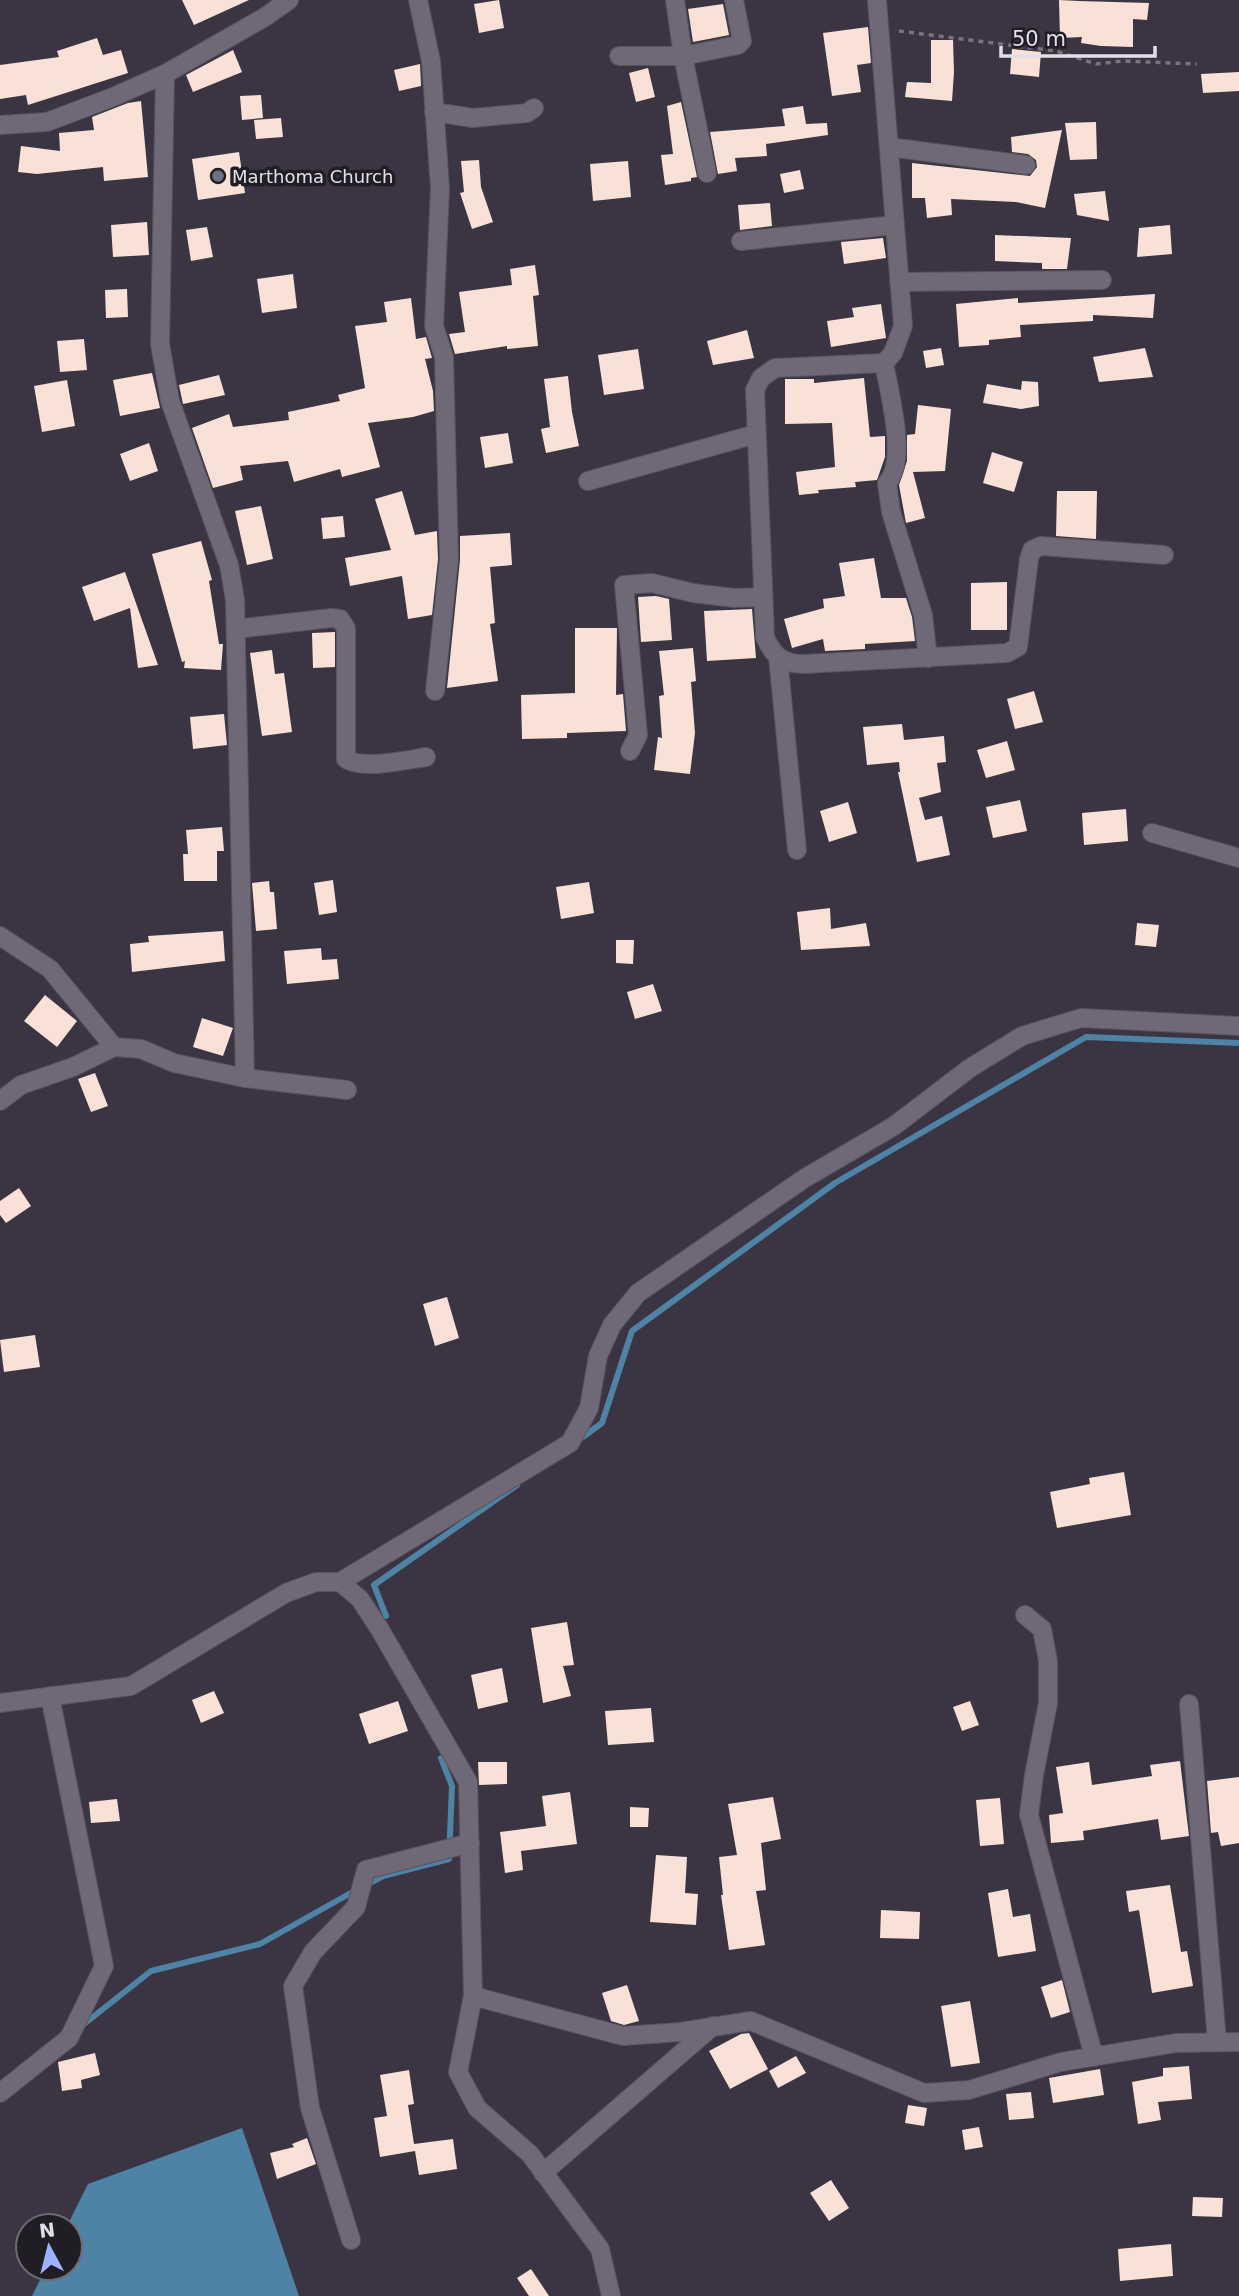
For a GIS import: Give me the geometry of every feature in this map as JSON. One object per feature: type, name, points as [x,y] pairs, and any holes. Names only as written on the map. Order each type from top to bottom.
[{"type":"street","points":[[0,125],[47,122],[165,75],[265,17],[289,0]]},
{"type":"street","points":[[418,0],[430,61],[440,188],[435,326],[444,357],[449,559],[435,691]]},
{"type":"street","points":[[675,0],[683,56],[707,173]]},
{"type":"street","points":[[619,56],[683,56],[738,44],[742,41],[733,0]]},
{"type":"street","points":[[877,0],[903,326],[893,353],[884,363],[775,368],[761,377],[755,390],[765,637],[772,652],[788,664],[1007,653],[1018,647],[1032,550],[1041,546],[1164,555]]},
{"type":"street","points":[[165,75],[160,344],[170,401],[229,565],[235,600],[245,1078]]},
{"type":"street","points":[[434,111],[473,118],[527,113],[534,108]]},
{"type":"street","points":[[889,147],[1026,165]]},
{"type":"street","points":[[741,241],[895,225]]},
{"type":"street","points":[[899,282],[1102,279]]},
{"type":"street","points":[[884,363],[897,443],[893,476],[887,483],[891,512],[923,615],[928,658]]},
{"type":"street","points":[[588,481],[756,434]]},
{"type":"street","points":[[630,751],[638,735],[624,585],[652,583],[707,595],[763,597]]},
{"type":"street","points":[[236,629],[340,619],[345,628],[346,759],[351,763],[370,764],[426,757]]},
{"type":"street","points":[[778,657],[797,849]]},
{"type":"street","points":[[1152,833],[1239,858]]},
{"type":"street","points":[[0,936],[50,969],[114,1047]]},
{"type":"street","points":[[0,1703],[131,1686],[286,1593],[316,1582],[340,1582],[570,1443],[589,1408],[598,1356],[612,1325],[638,1293],[805,1178],[894,1126],[970,1068],[1011,1042],[1022,1036],[1081,1018],[1239,1026]]},
{"type":"street","points":[[0,1101],[21,1085],[73,1068],[114,1047],[141,1049],[174,1063],[245,1078],[347,1090]]},
{"type":"street","points":[[340,1582],[360,1599],[379,1628],[468,1782],[473,1996],[458,2072],[477,2108],[530,2154],[600,2249],[611,2296]]},
{"type":"street","points":[[1025,1615],[1042,1629],[1048,1661],[1048,1703],[1029,1815],[1094,2057]]},
{"type":"street","points":[[0,2093],[69,2038],[104,1966],[50,1696]]},
{"type":"street","points":[[1189,1704],[1217,2042]]},
{"type":"street","points":[[351,2240],[310,2108],[293,1986],[313,1952],[356,1907],[366,1870],[470,1843]]},
{"type":"street","points":[[473,1996],[623,2035],[680,2032],[751,2021],[924,2093],[970,2090],[1061,2062],[1176,2043],[1239,2042]]},
{"type":"street","points":[[543,2173],[713,2026]]},
{"type":"path","points":[[880,29],[1056,51],[1096,64],[1123,61],[1196,64]]},
{"type":"water","points":[[242,2128],[299,2296],[32,2296],[39,2282],[84,2282],[84,2212],[74,2212],[88,2184]]},
{"type":"building","points":[[182,0],[249,0],[194,25]]},
{"type":"building","points":[[499,0],[504,28],[479,33],[474,4]]},
{"type":"building","points":[[1059,0],[1149,3],[1147,20],[1133,19],[1133,47],[1081,43],[1082,37],[1060,38]]},
{"type":"building","points":[[723,4],[729,35],[693,42],[688,9]]},
{"type":"building","points":[[868,27],[871,63],[857,65],[861,92],[832,96],[823,33]]},
{"type":"building","points":[[97,38],[103,55],[121,50],[128,73],[28,105],[26,95],[0,99],[0,65],[59,57],[57,51]]},
{"type":"building","points":[[931,40],[953,40],[952,101],[905,97],[907,82],[931,83]]},
{"type":"building","points":[[1012,49],[1041,52],[1039,77],[1010,74]]},
{"type":"building","points":[[233,50],[242,72],[193,92],[186,75]]},
{"type":"building","points":[[420,64],[421,86],[399,91],[394,70]]},
{"type":"building","points":[[648,68],[655,97],[636,102],[629,73]]},
{"type":"building","points":[[1239,72],[1239,91],[1203,93],[1201,74]]},
{"type":"building","points":[[261,95],[263,118],[242,120],[240,96]]},
{"type":"building","points":[[141,101],[148,177],[104,181],[103,167],[37,174],[18,172],[21,146],[60,151],[59,133],[94,130],[92,117],[128,103]]},
{"type":"building","points":[[681,102],[697,177],[691,178],[691,181],[665,185],[661,155],[673,154],[667,106]]},
{"type":"building","points":[[803,106],[806,124],[827,123],[828,135],[766,144],[767,156],[735,158],[737,171],[718,174],[710,132],[785,126],[782,109]]},
{"type":"building","points":[[281,118],[283,137],[256,139],[254,120]]},
{"type":"building","points":[[1096,122],[1097,159],[1070,160],[1065,123]]},
{"type":"building","points":[[1062,130],[1045,208],[1016,202],[951,199],[952,215],[927,218],[925,198],[912,198],[912,163],[1030,176],[1037,167],[1036,160],[1028,154],[1012,152],[1011,137]]},
{"type":"building","name":"Marthoma Church","points":[[239,152],[245,193],[198,200],[192,159]]},
{"type":"building","points":[[479,160],[481,187],[493,222],[472,229],[460,193],[464,192],[461,161]]},
{"type":"building","points":[[628,161],[631,197],[593,201],[590,164]]},
{"type":"building","points":[[800,170],[804,189],[784,193],[780,174]]},
{"type":"building","points":[[1105,191],[1109,221],[1077,215],[1074,194]]},
{"type":"building","points":[[770,203],[772,226],[740,230],[738,205]]},
{"type":"building","points":[[147,222],[149,255],[113,257],[111,225]]},
{"type":"building","points":[[1170,225],[1172,254],[1137,257],[1139,228]]},
{"type":"building","points":[[207,227],[213,257],[191,261],[186,230]]},
{"type":"building","points":[[995,235],[1071,238],[1067,269],[1042,269],[1042,263],[995,261]]},
{"type":"building","points":[[883,238],[886,258],[844,264],[841,242]]},
{"type":"building","points":[[535,265],[539,295],[533,296],[538,346],[507,349],[507,346],[455,354],[449,334],[465,332],[459,292],[512,285],[510,269]]},
{"type":"building","points":[[293,274],[297,308],[262,313],[257,279]]},
{"type":"building","points":[[127,289],[128,317],[106,318],[105,290]]},
{"type":"building","points":[[1155,294],[1153,318],[1093,315],[1093,321],[1020,325],[1021,337],[989,340],[989,345],[959,347],[956,304],[1018,298],[1018,303]]},
{"type":"building","points":[[411,298],[416,339],[426,337],[432,358],[425,359],[433,391],[434,411],[413,417],[368,423],[380,467],[342,477],[340,469],[294,482],[288,461],[240,466],[243,480],[213,488],[192,428],[229,414],[233,427],[289,420],[288,412],[340,401],[338,395],[365,388],[355,326],[387,322],[384,302]]},
{"type":"building","points":[[881,304],[886,338],[831,347],[827,321],[854,317],[852,308]]},
{"type":"building","points":[[747,330],[754,358],[713,365],[707,341]]},
{"type":"building","points":[[84,339],[87,370],[60,372],[57,341]]},
{"type":"building","points":[[941,348],[944,365],[926,368],[923,351]]},
{"type":"building","points":[[1145,348],[1153,377],[1099,382],[1093,357]]},
{"type":"building","points":[[638,349],[644,389],[604,395],[598,355]]},
{"type":"building","points":[[152,373],[160,408],[120,416],[113,380]]},
{"type":"building","points":[[219,375],[225,395],[183,404],[179,385]]},
{"type":"building","points":[[568,376],[579,446],[546,453],[541,429],[550,427],[544,379]]},
{"type":"building","points":[[864,378],[870,437],[885,436],[885,457],[877,480],[855,482],[856,487],[818,490],[819,493],[799,495],[796,472],[835,467],[832,423],[785,424],[785,379],[814,379],[814,383]]},
{"type":"building","points":[[67,380],[75,426],[42,432],[34,386]]},
{"type":"building","points":[[1022,381],[1038,382],[1039,406],[1021,409],[983,403],[987,384],[1021,390]]},
{"type":"building","points":[[918,405],[951,409],[945,471],[913,472],[925,518],[906,523],[899,485],[907,461],[907,435],[915,434]]},
{"type":"building","points":[[508,433],[513,463],[485,468],[480,437]]},
{"type":"building","points":[[149,443],[158,471],[130,481],[120,454]]},
{"type":"building","points":[[992,452],[1023,462],[1014,492],[983,483]]},
{"type":"building","points":[[402,491],[415,535],[437,531],[438,559],[432,615],[408,619],[402,576],[350,586],[345,558],[391,550],[375,499]]},
{"type":"building","points":[[1057,491],[1097,491],[1096,539],[1056,536]]},
{"type":"building","points":[[261,506],[273,559],[247,565],[235,511]]},
{"type":"building","points":[[343,516],[345,537],[323,539],[321,518]]},
{"type":"building","points":[[510,533],[512,565],[490,567],[495,623],[490,624],[498,681],[447,688],[460,536]]},
{"type":"building","points":[[201,541],[212,580],[209,581],[219,644],[223,644],[221,670],[184,668],[185,661],[182,662],[152,554]]},
{"type":"building","points":[[874,558],[881,598],[906,598],[915,641],[865,644],[865,649],[825,651],[823,639],[792,648],[784,619],[824,608],[823,599],[845,596],[839,563]]},
{"type":"building","points":[[125,572],[158,665],[138,668],[130,608],[94,621],[82,587]]},
{"type":"building","points":[[1007,582],[1007,630],[971,630],[971,583]]},
{"type":"building","points":[[656,596],[669,599],[672,640],[641,642],[638,597]]},
{"type":"building","points":[[752,609],[756,658],[707,661],[704,611]]},
{"type":"building","points":[[575,628],[617,628],[616,695],[623,694],[626,731],[567,733],[567,738],[522,739],[521,695],[575,693]]},
{"type":"building","points":[[335,632],[335,667],[313,668],[312,633]]},
{"type":"building","points":[[693,648],[696,681],[691,682],[695,733],[690,774],[654,770],[658,737],[662,738],[659,696],[664,695],[659,651]]},
{"type":"building","points":[[272,650],[275,674],[284,673],[292,732],[262,736],[250,653]]},
{"type":"building","points":[[1034,691],[1043,722],[1015,729],[1007,699]]},
{"type":"building","points":[[224,714],[227,745],[193,749],[190,717]]},
{"type":"building","points":[[902,724],[904,740],[944,736],[946,762],[937,763],[941,792],[919,798],[925,820],[942,816],[950,855],[917,862],[898,772],[899,762],[867,765],[863,727]]},
{"type":"building","points":[[1007,741],[1015,770],[986,778],[977,750]]},
{"type":"building","points":[[1020,800],[1027,831],[993,838],[986,807]]},
{"type":"building","points":[[848,802],[857,833],[829,842],[820,811]]},
{"type":"building","points":[[1126,809],[1128,841],[1084,845],[1082,813]]},
{"type":"building","points":[[222,827],[224,851],[217,851],[217,881],[184,881],[183,854],[188,854],[186,830]]},
{"type":"building","points":[[333,880],[337,912],[319,915],[314,883]]},
{"type":"building","points":[[269,881],[270,892],[274,892],[277,929],[256,931],[252,883]]},
{"type":"building","points":[[589,882],[594,913],[561,919],[556,887]]},
{"type":"building","points":[[830,908],[831,929],[866,923],[870,946],[801,950],[797,912]]},
{"type":"building","points":[[1137,923],[1159,925],[1156,947],[1135,945]]},
{"type":"building","points":[[223,931],[225,961],[132,972],[130,944],[149,942],[148,936]]},
{"type":"building","points":[[616,940],[634,940],[633,964],[616,963]]},
{"type":"building","points":[[321,948],[322,960],[337,959],[339,979],[287,984],[284,951]]},
{"type":"building","points":[[653,984],[662,1011],[635,1019],[627,992]]},
{"type":"building","points":[[45,995],[77,1021],[57,1047],[24,1021]]},
{"type":"building","points":[[202,1018],[233,1028],[223,1056],[193,1047]]},
{"type":"building","points":[[95,1073],[108,1106],[91,1112],[78,1079]]},
{"type":"building","points":[[19,1188],[31,1206],[6,1223],[0,1215],[0,1201]]},
{"type":"building","points":[[447,1297],[459,1338],[435,1346],[423,1304]]},
{"type":"building","points":[[35,1335],[40,1367],[4,1372],[0,1340]]},
{"type":"building","points":[[1124,1472],[1131,1515],[1057,1528],[1050,1492],[1090,1484],[1089,1478]]},
{"type":"building","points":[[567,1622],[574,1665],[563,1666],[571,1696],[543,1703],[531,1628]]},
{"type":"building","points":[[502,1668],[508,1702],[478,1709],[471,1675]]},
{"type":"building","points":[[214,1691],[224,1713],[201,1723],[192,1700]]},
{"type":"building","points":[[398,1701],[408,1731],[369,1744],[359,1714]]},
{"type":"building","points":[[970,1701],[979,1725],[962,1731],[953,1707]]},
{"type":"building","points":[[651,1708],[654,1742],[608,1745],[605,1711]]},
{"type":"building","points":[[1180,1761],[1189,1836],[1161,1840],[1158,1819],[1083,1831],[1084,1840],[1051,1843],[1049,1815],[1063,1813],[1056,1767],[1089,1762],[1092,1785],[1152,1776],[1150,1765]]},
{"type":"building","points":[[478,1762],[507,1762],[507,1784],[479,1785]]},
{"type":"building","points":[[1239,1777],[1239,1843],[1221,1846],[1218,1832],[1211,1833],[1207,1781]]},
{"type":"building","points":[[570,1792],[577,1844],[521,1851],[523,1870],[505,1873],[500,1832],[546,1826],[542,1796]]},
{"type":"building","points":[[773,1797],[781,1839],[761,1843],[766,1890],[756,1891],[765,1945],[729,1950],[719,1857],[737,1855],[728,1804]]},
{"type":"building","points":[[1000,1798],[1004,1844],[980,1846],[976,1800]]},
{"type":"building","points":[[117,1799],[120,1821],[91,1823],[89,1802]]},
{"type":"building","points":[[630,1807],[649,1808],[648,1827],[630,1827]]},
{"type":"building","points":[[656,1855],[687,1857],[685,1893],[698,1894],[696,1925],[650,1922]]},
{"type":"building","points":[[1170,1885],[1181,1952],[1187,1951],[1193,1986],[1152,1993],[1139,1910],[1129,1912],[1126,1891]]},
{"type":"building","points":[[1008,1889],[1013,1917],[1030,1914],[1036,1951],[998,1957],[988,1893]]},
{"type":"building","points":[[881,1910],[920,1912],[919,1939],[880,1938]]},
{"type":"building","points":[[1062,1980],[1070,2012],[1051,2018],[1041,1987]]},
{"type":"building","points":[[627,1985],[639,2021],[624,2025],[611,2021],[602,1993]]},
{"type":"building","points":[[970,2001],[980,2063],[951,2067],[941,2006]]},
{"type":"building","points":[[749,2033],[768,2069],[730,2089],[709,2051],[741,2034]]},
{"type":"building","points":[[95,2053],[100,2075],[81,2080],[82,2088],[62,2091],[58,2062]]},
{"type":"building","points":[[796,2056],[806,2073],[778,2088],[769,2071]]},
{"type":"building","points":[[1189,2066],[1192,2099],[1158,2102],[1161,2120],[1138,2124],[1132,2082],[1163,2076],[1163,2068]]},
{"type":"building","points":[[1100,2069],[1104,2095],[1053,2103],[1049,2078]]},
{"type":"building","points":[[409,2070],[414,2104],[408,2105],[414,2144],[453,2139],[457,2169],[419,2175],[415,2151],[380,2157],[374,2118],[387,2116],[380,2075]]},
{"type":"building","points":[[1031,2092],[1034,2118],[1009,2120],[1006,2094]]},
{"type":"building","points":[[908,2105],[927,2108],[924,2126],[905,2123]]},
{"type":"building","points":[[979,2127],[983,2147],[965,2150],[962,2130]]},
{"type":"building","points":[[307,2138],[316,2164],[277,2179],[270,2153],[294,2147],[292,2144]]},
{"type":"building","points":[[831,2180],[849,2208],[829,2221],[810,2193]]},
{"type":"building","points":[[1193,2197],[1223,2198],[1222,2217],[1192,2216]]},
{"type":"building","points":[[1171,2244],[1173,2276],[1120,2281],[1118,2249]]},
{"type":"building","points":[[531,2269],[549,2296],[529,2296],[517,2278]]},
{"type":"waterway","points":[[580,1439],[602,1423],[632,1331],[835,1183],[1086,1037],[1239,1043]]},
{"type":"waterway","points":[[386,1616],[374,1585],[517,1485]]},
{"type":"waterway","points":[[366,1885],[383,1876],[449,1859],[452,1786],[441,1758]]},
{"type":"waterway","points":[[79,2028],[151,1971],[260,1944],[356,1890]]},
{"type":"place","name":"Marthoma Church","points":[[218,176]]}]
